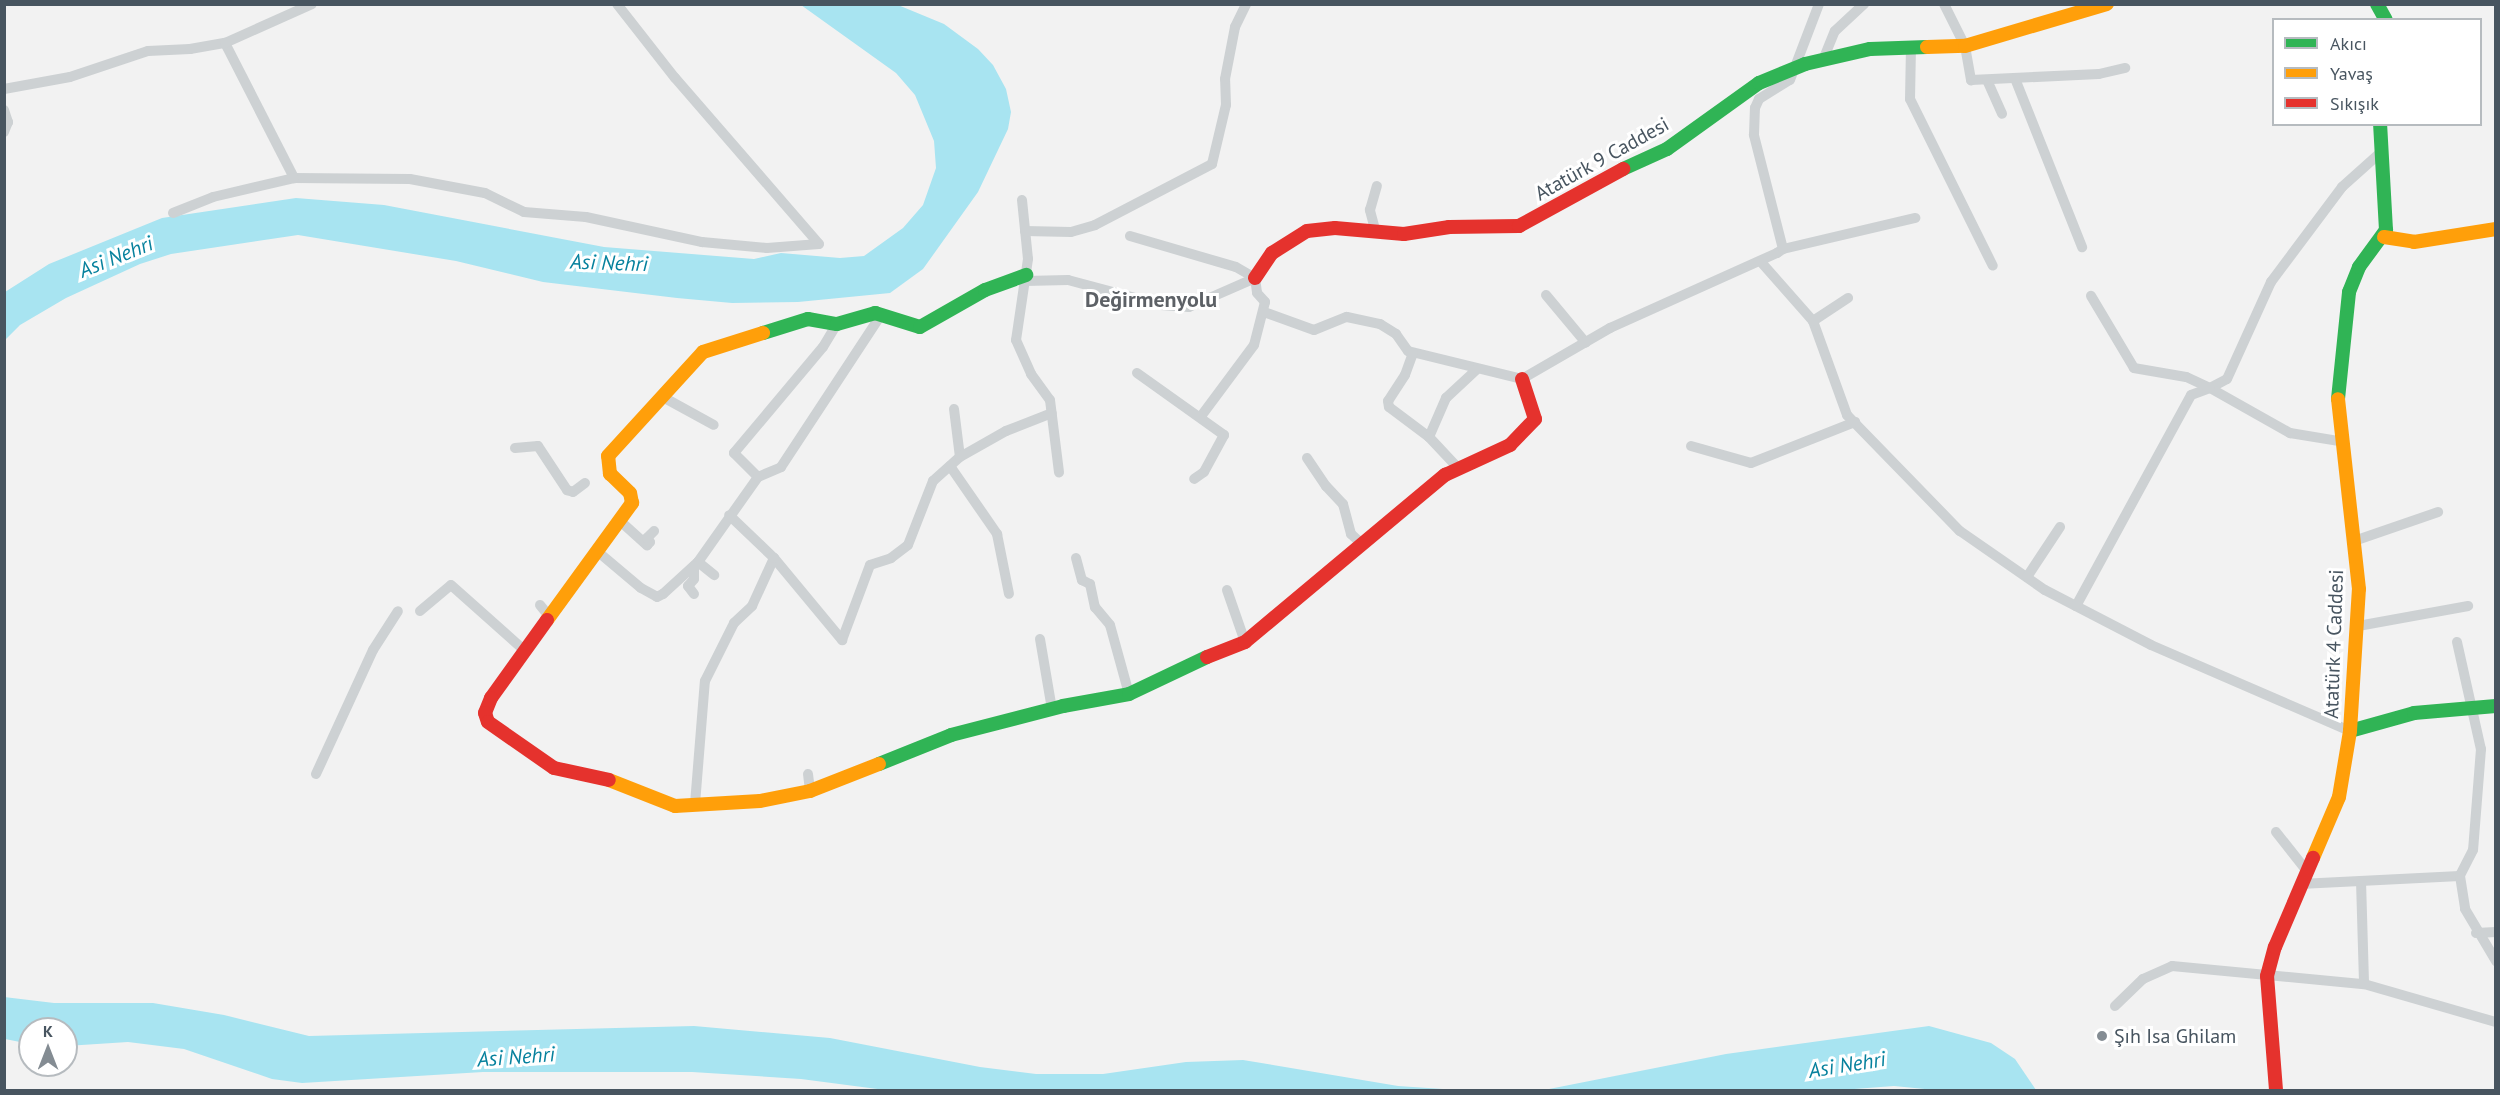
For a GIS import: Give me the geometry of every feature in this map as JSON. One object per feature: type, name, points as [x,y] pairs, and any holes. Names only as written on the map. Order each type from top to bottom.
[{"type":"street","points":[[4,89],[70,77],[148,51],[190,50],[225,42],[312,4]]},
{"type":"street","points":[[173,213],[213,197],[294,178],[410,179],[485,193],[524,212],[586,217],[702,242],[767,248],[819,243],[675,78],[617,4]]},
{"type":"street","points":[[1025,231],[1071,232],[1095,225],[1212,164],[1224,114],[1225,79],[1235,27],[1246,4]]},
{"type":"street","points":[[1783,249],[1754,135],[1755,108],[1759,99],[1790,80],[1819,4]]},
{"type":"street","points":[[1823,60],[1835,31],[1864,4]]},
{"type":"street","points":[[1944,4],[1965,46],[1971,80],[2016,81],[2099,74],[2125,68]]},
{"type":"street","name":"Atatürk 9 Caddesi","points":[[1255,278],[1272,253],[1300,233],[1327,228],[1404,234],[1449,226],[1519,226],[1602,179],[1654,157],[1743,93],[1795,68],[1870,49],[1965,46],[2107,4]]},
{"type":"street","points":[[2378,4],[2384,18]]},
{"type":"street","points":[[225,42],[294,178]]},
{"type":"street","points":[[1911,47],[1910,99],[1993,266]]},
{"type":"street","points":[[1987,80],[2002,114]]},
{"type":"street","points":[[2016,81],[2082,247]]},
{"type":"street","points":[[4,110],[8,122],[4,132]]},
{"type":"street","points":[[2380,126],[2384,237],[2414,242],[2496,229]]},
{"type":"street","points":[[2076,606],[2191,395],[2227,379],[2271,282],[2342,187],[2380,153]]},
{"type":"street","points":[[1376,233],[1370,210],[1377,186]]},
{"type":"street","points":[[1022,200],[1025,231],[1025,278],[1016,340],[1031,374],[1050,400],[1059,472]]},
{"type":"street","points":[[1264,312],[1314,330],[1347,317],[1380,324],[1396,334],[1413,353],[1476,370],[1522,379],[1610,328],[1761,262],[1783,249],[1915,218]]},
{"type":"street","points":[[1130,236],[1220,260],[1255,278]]},
{"type":"street","name":"Atatürk 4 Caddesi","points":[[2276,1090],[2267,976],[2275,947],[2338,797],[2350,731],[2358,626],[2354,541],[2339,441],[2339,390],[2349,292],[2359,267],[2384,237]]},
{"type":"street","points":[[1761,262],[1813,321],[1847,415],[1960,531],[2027,577],[2076,606],[2151,645],[2350,731],[2414,713],[2474,710],[2496,706]]},
{"type":"street","points":[[1255,278],[1189,307],[1151,303],[1068,280],[1025,278],[985,290],[920,327],[881,315],[837,324],[808,319],[712,347],[661,396],[606,460],[610,474],[632,496],[619,520],[490,698],[485,713],[488,722],[554,768],[600,777],[675,806],[760,801],[810,791],[951,735],[1052,709],[1129,694],[1184,666],[1245,642],[1445,475],[1510,445],[1535,419],[1522,379]]},
{"type":"street","points":[[1202,416],[1254,345],[1265,302],[1257,293],[1255,278]]},
{"type":"street","points":[[1546,295],[1586,343]]},
{"type":"street","points":[[2091,296],[2134,368],[2186,377],[2290,433],[2339,441]]},
{"type":"street","points":[[1813,321],[1848,298]]},
{"type":"street","points":[[597,551],[657,597],[696,564],[758,477],[781,467],[881,315]]},
{"type":"street","points":[[758,477],[734,453],[824,347],[837,324]]},
{"type":"street","points":[[1413,353],[1406,375],[1388,401],[1389,407],[1429,437],[1460,470]]},
{"type":"street","points":[[1429,437],[1446,398],[1476,370]]},
{"type":"street","points":[[1137,373],[1165,396],[1202,416],[1224,437],[1204,472],[1194,479]]},
{"type":"street","points":[[661,396],[714,426]]},
{"type":"street","points":[[954,409],[960,457]]},
{"type":"street","points":[[729,515],[774,558],[842,640],[870,565],[891,558],[908,545],[933,481],[960,457],[1006,430],[1052,413]]},
{"type":"street","points":[[1690,446],[1751,462],[1855,422]]},
{"type":"street","points":[[515,448],[538,446],[567,490],[573,492],[585,483]]},
{"type":"street","points":[[1307,458],[1343,504],[1351,534],[1361,543]]},
{"type":"street","points":[[950,466],[997,534],[1009,594]]},
{"type":"street","points":[[2354,541],[2438,512]]},
{"type":"street","points":[[619,520],[647,545],[650,542],[647,538],[654,531]]},
{"type":"street","points":[[2027,577],[2060,528]]},
{"type":"street","points":[[695,804],[705,681],[734,623],[752,606],[774,558]]},
{"type":"street","points":[[1077,558],[1082,580],[1090,584],[1095,608],[1110,625],[1129,694]]},
{"type":"street","points":[[696,564],[714,575]]},
{"type":"street","points":[[694,594],[688,586],[694,579],[696,564]]},
{"type":"street","points":[[420,611],[451,585],[524,650]]},
{"type":"street","points":[[1227,590],[1245,642]]},
{"type":"street","points":[[540,605],[549,616]]},
{"type":"street","points":[[2358,626],[2468,606]]},
{"type":"street","points":[[316,774],[374,650],[398,611]]},
{"type":"street","points":[[1040,639],[1052,709]]},
{"type":"street","points":[[2457,642],[2481,749],[2480,801],[2473,850],[2460,876],[2465,909],[2476,933],[2496,961]]},
{"type":"street","points":[[808,774],[810,791]]},
{"type":"street","points":[[2276,832],[2306,870]]},
{"type":"street","points":[[2300,884],[2460,876]]},
{"type":"street","points":[[2361,881],[2364,984]]},
{"type":"street","points":[[2476,933],[2496,932]]},
{"type":"street","points":[[2115,1006],[2143,980],[2172,966],[2364,984],[2496,1023]]},
{"type":"water","name":"Asi Nehri","points":[[801,5],[898,5],[944,24],[978,49],[993,65],[1006,89],[1011,112],[1008,129],[978,192],[923,269],[890,293],[798,302],[732,303],[677,298],[543,282],[456,261],[298,235],[171,254],[140,264],[66,298],[20,325],[5,340],[5,292],[49,264],[162,218],[296,198],[384,205],[604,247],[754,259],[781,253],[840,258],[864,256],[903,228],[923,205],[936,168],[934,141],[915,95],[896,73]]},
{"type":"water","name":"Asi Nehri","points":[[4,997],[54,1003],[153,1003],[224,1015],[309,1036],[694,1026],[830,1038],[980,1067],[1036,1074],[1103,1074],[1186,1062],[1243,1060],[1398,1086],[1458,1090],[885,1090],[801,1079],[692,1072],[483,1072],[302,1083],[272,1079],[184,1049],[128,1042],[78,1045],[78,1017],[18,1017],[18,1042],[5,1039]]},
{"type":"water","name":"Asi Nehri","points":[[1929,1026],[1991,1043],[2015,1059],[2036,1090],[1935,1090],[1894,1086],[1841,1090],[1544,1090],[1726,1054]]},
{"type":"traffic: fast","points":[[2377,4],[2385,18]]},
{"type":"traffic: fast","points":[[1623,169],[1667,149],[1759,83],[1805,64],[1870,49],[1927,47]]},
{"type":"traffic: fast","points":[[2338,399],[2349,292],[2359,267],[2386,230],[2380,126]]},
{"type":"traffic: fast","points":[[763,333],[808,319],[837,324],[875,313],[920,327],[985,290],[1026,275]]},
{"type":"traffic: fast","points":[[879,764],[951,735],[1063,706],[1129,694],[1207,657]]},
{"type":"traffic: fast","points":[[2350,731],[2414,713],[2496,706]]},
{"type":"traffic: slow","points":[[1927,47],[1965,46],[2107,4]]},
{"type":"traffic: slow","points":[[2384,237],[2414,242],[2496,229]]},
{"type":"traffic: slow","points":[[547,620],[632,503],[630,493],[610,474],[608,456],[703,352],[763,333]]},
{"type":"traffic: slow","points":[[2313,858],[2339,797],[2350,731],[2359,589],[2338,399]]},
{"type":"traffic: slow","points":[[609,780],[675,806],[760,801],[810,791],[879,764]]},
{"type":"traffic: jam","points":[[1255,278],[1272,253],[1307,231],[1335,228],[1404,234],[1449,227],[1519,226],[1623,169]]},
{"type":"traffic: jam","points":[[1207,657],[1245,642],[1445,475],[1510,445],[1535,419],[1522,379]]},
{"type":"traffic: jam","points":[[547,620],[491,698],[485,713],[488,722],[554,768],[609,780]]},
{"type":"traffic: jam","points":[[2276,1090],[2267,976],[2275,947],[2313,858]]},
{"type":"place","name":"Şıh Isa Ghilam","points":[[2102,1036]]},
{"type":"district","name":"Değirmenyolu","points":[[1151,300]]}]
